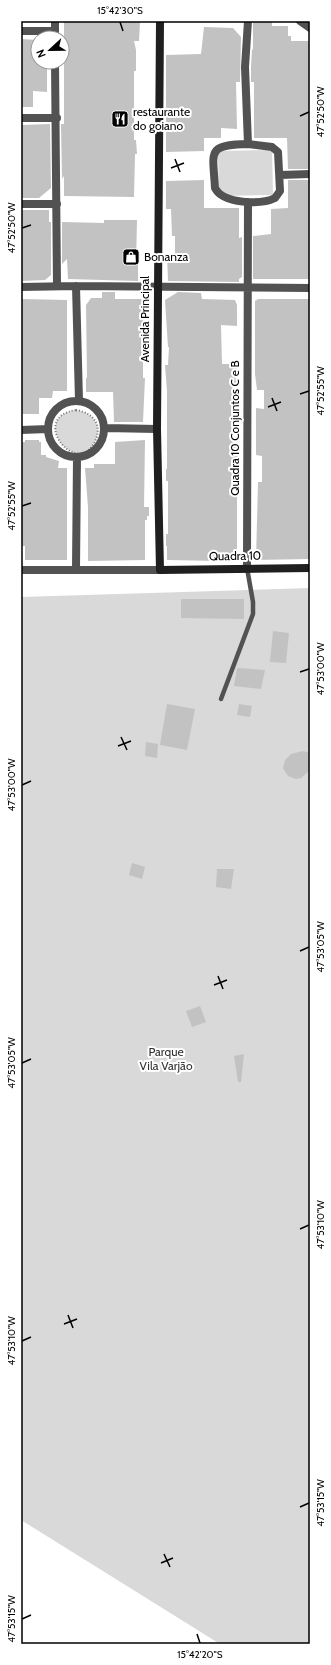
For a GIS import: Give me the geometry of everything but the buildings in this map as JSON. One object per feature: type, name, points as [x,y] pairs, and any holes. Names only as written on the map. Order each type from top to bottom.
[{"type":"street","name":"Avenida Principal","points":[[160,21],[157,429],[160,570]]},
{"type":"street","points":[[248,21],[245,67],[248,144]]},
{"type":"street","points":[[300,21],[310,28]]},
{"type":"street","points":[[55,70],[58,286]]},
{"type":"street","points":[[21,118],[57,118]]},
{"type":"street","points":[[248,144],[276,148],[279,156],[280,191],[275,198],[248,202],[222,197],[216,191],[213,157],[219,146],[248,144]]},
{"type":"street","points":[[280,175],[310,174]]},
{"type":"street","name":"Quadra 10 Conjuntos C e B","points":[[246,568],[248,202]]},
{"type":"street","points":[[21,204],[57,204]]},
{"type":"street","points":[[76,286],[79,401]]},
{"type":"street","points":[[21,287],[310,288]]},
{"type":"street","points":[[79,401],[92,405],[101,415],[105,428],[102,443],[91,454],[77,458],[62,454],[52,443],[48,429],[50,417],[57,408],[67,402],[79,401]]},
{"type":"street","points":[[105,428],[157,429]]},
{"type":"street","points":[[21,430],[48,429]]},
{"type":"street","points":[[76,570],[77,458]]},
{"type":"street","name":"Quadra 10","points":[[160,570],[310,568]]},
{"type":"street","points":[[21,570],[160,570]]},
{"type":"lane","points":[[220,699],[253,614],[253,602],[246,568]]},
{"type":"path","points":[[76,410],[85,411],[93,416],[97,424],[98,432],[96,441],[91,448],[79,453],[73,452],[67,450],[58,440],[56,425],[59,416],[63,413],[76,410]]},
{"type":"green space","points":[[272,150],[273,195],[219,196],[218,151]]},
{"type":"green space","points":[[76,410],[88,414],[93,418],[96,422],[98,432],[93,445],[85,452],[76,453],[67,449],[60,441],[56,432],[56,423],[62,415]]},
{"type":"green space","name":"Parque Vila Varjão","points":[[310,588],[310,1644],[220,1644],[21,1520],[21,597]]},
{"type":"place","name":"restaurante do goiano","points":[[120,119]]},
{"type":"place","name":"Bonanza","points":[[131,257]]}]
